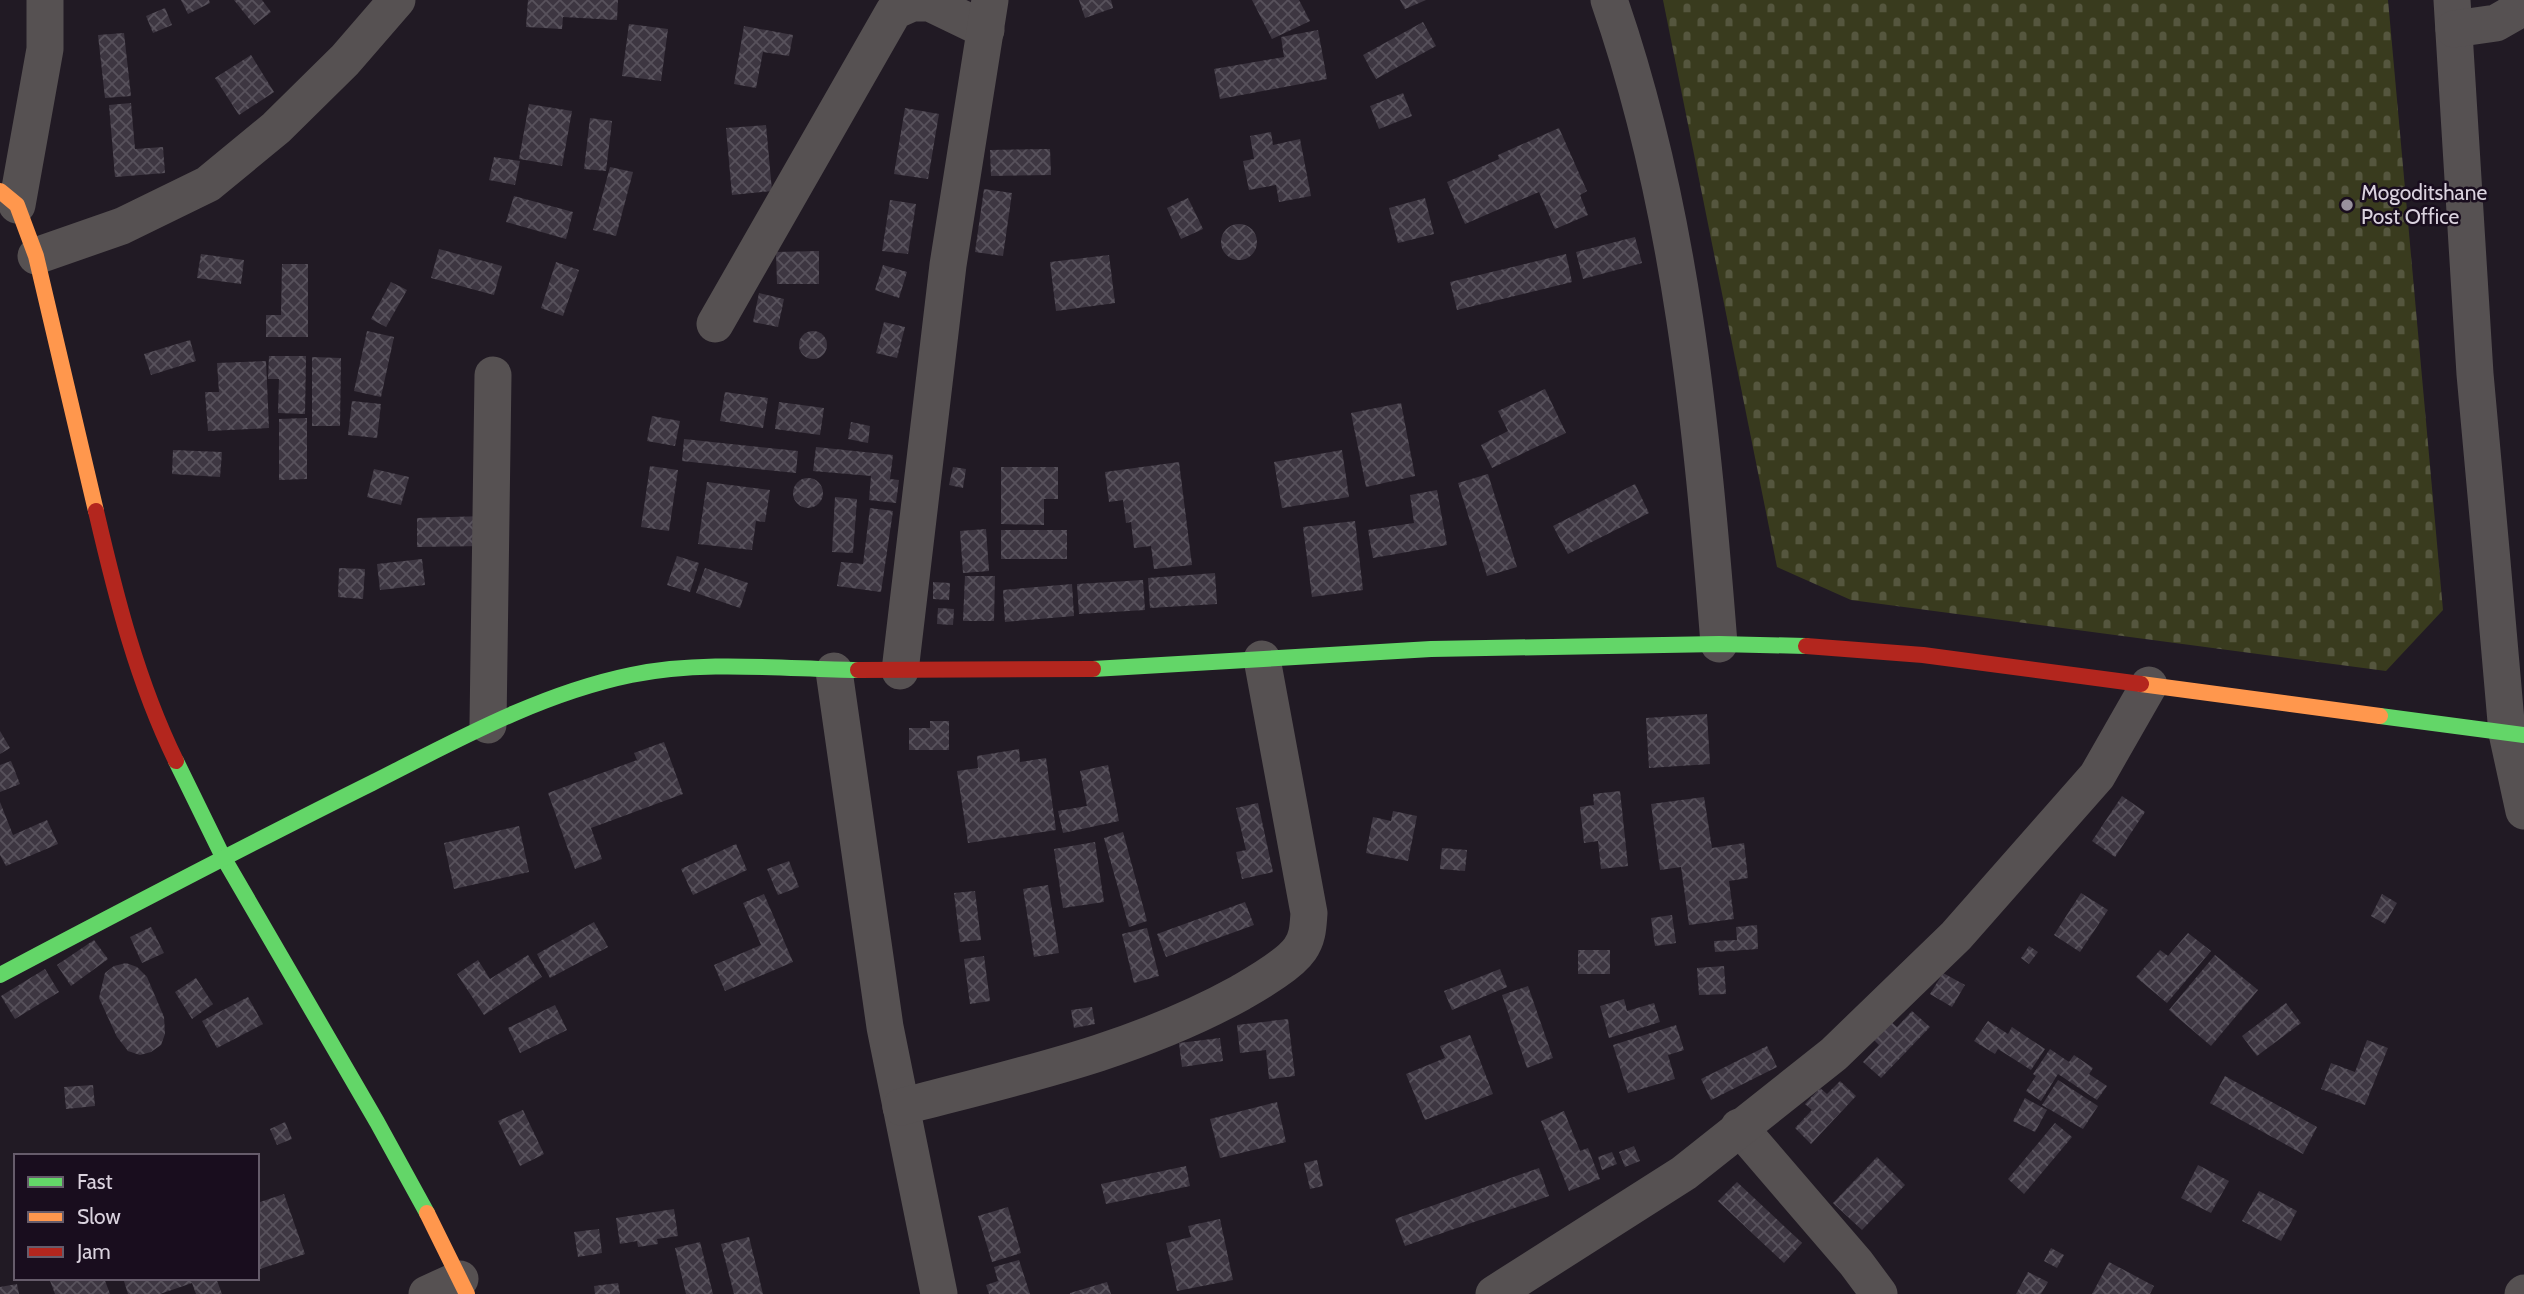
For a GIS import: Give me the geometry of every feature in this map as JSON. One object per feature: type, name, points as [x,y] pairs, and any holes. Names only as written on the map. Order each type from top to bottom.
[{"type":"street","points":[[45,0],[45,49],[8,198],[36,256],[122,621],[145,692],[223,857],[377,1122],[463,1287],[426,1294]]},
{"type":"street","points":[[1609,0],[1655,156],[1679,286],[1707,486],[1718,644]]},
{"type":"street","points":[[715,324],[894,11],[912,3],[930,3],[988,15],[948,265],[900,671]]},
{"type":"street","points":[[36,256],[122,226],[208,184],[276,128],[345,60],[380,6]]},
{"type":"street","points":[[2524,7],[2496,23],[2453,14],[2476,374],[2524,811]]},
{"type":"street","points":[[488,725],[494,375]]},
{"type":"street","points":[[0,975],[223,857],[488,725],[561,695],[631,675],[697,667],[834,671],[1091,669],[1431,649],[1718,644],[1811,646],[1923,655],[2516,734]]},
{"type":"street","points":[[901,1107],[1054,1068],[1122,1047],[1199,1016],[1264,980],[1300,950],[1308,933],[1309,913],[1262,659]]},
{"type":"street","points":[[834,671],[885,1027],[939,1294]]},
{"type":"street","points":[[1494,1294],[1684,1173],[1834,1054],[1955,936],[2097,776],[2149,685]]},
{"type":"street","points":[[1739,1127],[1856,1263],[1879,1294]]},
{"type":"green space","points":[[1663,0],[2388,0],[2443,610],[2386,671],[1851,600],[1777,567]]},
{"type":"building","points":[[181,0],[209,0],[210,3],[188,14]]},
{"type":"building","points":[[234,0],[262,0],[271,12],[254,25]]},
{"type":"building","points":[[528,0],[618,0],[617,20],[563,17],[562,29],[526,27]]},
{"type":"building","points":[[1079,0],[1111,0],[1113,8],[1085,18]]},
{"type":"building","points":[[1252,0],[1299,0],[1310,21],[1272,39]]},
{"type":"building","points":[[1400,0],[1426,0],[1405,9]]},
{"type":"building","points":[[165,8],[172,25],[153,33],[146,16]]},
{"type":"building","points":[[1423,22],[1436,46],[1376,79],[1363,55]]},
{"type":"building","points":[[629,24],[668,29],[661,81],[622,76]]},
{"type":"building","points":[[744,26],[793,35],[789,56],[763,52],[756,88],[734,84]]},
{"type":"building","points":[[1318,30],[1327,79],[1220,99],[1214,69],[1284,57],[1281,37]]},
{"type":"building","points":[[124,33],[131,96],[105,98],[98,35]]},
{"type":"building","points":[[251,55],[274,92],[239,115],[215,78]]},
{"type":"building","points":[[1403,93],[1412,116],[1379,129],[1370,106]]},
{"type":"building","points":[[131,103],[135,149],[163,147],[165,173],[115,177],[109,105]]},
{"type":"building","points":[[529,104],[572,111],[562,166],[519,159]]},
{"type":"building","points":[[905,108],[939,114],[928,179],[894,174]]},
{"type":"building","points":[[590,118],[612,121],[606,171],[584,169]]},
{"type":"building","points":[[766,125],[772,191],[732,195],[726,128]]},
{"type":"building","points":[[1559,128],[1587,191],[1580,195],[1588,215],[1555,229],[1539,192],[1465,224],[1447,182],[1499,159],[1498,155]]},
{"type":"building","points":[[1271,132],[1273,145],[1300,139],[1311,196],[1279,202],[1276,185],[1249,190],[1243,161],[1254,159],[1250,136]]},
{"type":"building","points":[[1050,149],[1051,175],[991,176],[990,150]]},
{"type":"building","points":[[494,157],[520,161],[515,185],[489,180]]},
{"type":"building","points":[[610,167],[633,172],[616,236],[593,230]]},
{"type":"building","points":[[984,189],[1012,193],[1003,256],[975,252]]},
{"type":"building","points":[[514,196],[573,212],[566,239],[506,222]]},
{"type":"building","points":[[1188,198],[1203,229],[1181,239],[1167,208]]},
{"type":"building","points":[[1425,198],[1434,234],[1398,243],[1389,208]]},
{"type":"building","points":[[890,200],[916,204],[908,254],[882,251]]},
{"type":"building","points":[[1239,224],[1252,229],[1257,242],[1252,255],[1239,260],[1226,255],[1221,242],[1226,229]]},
{"type":"building","points":[[1635,237],[1642,263],[1583,279],[1576,252]]},
{"type":"building","points":[[439,249],[502,266],[494,295],[431,278]]},
{"type":"building","points":[[819,251],[819,284],[777,284],[776,252]]},
{"type":"building","points":[[201,254],[244,260],[241,284],[197,278]]},
{"type":"building","points":[[1566,254],[1572,282],[1457,310],[1450,282]]},
{"type":"building","points":[[1109,255],[1115,303],[1056,311],[1050,262]]},
{"type":"building","points":[[556,262],[579,270],[563,316],[541,308]]},
{"type":"building","points":[[282,264],[308,264],[308,337],[266,337],[266,315],[281,315]]},
{"type":"building","points":[[883,265],[907,272],[899,298],[875,290]]},
{"type":"building","points":[[391,282],[407,290],[386,327],[371,319]]},
{"type":"building","points":[[759,293],[784,299],[778,327],[753,322]]},
{"type":"building","points":[[884,322],[905,327],[897,358],[876,353]]},
{"type":"building","points":[[367,331],[394,337],[381,397],[354,391]]},
{"type":"building","points":[[813,331],[823,335],[827,345],[823,355],[813,359],[803,355],[799,345],[803,335]]},
{"type":"building","points":[[190,340],[196,361],[151,375],[144,354]]},
{"type":"building","points":[[269,356],[306,356],[305,414],[278,413],[279,379],[268,379]]},
{"type":"building","points":[[312,357],[341,358],[340,426],[312,426]]},
{"type":"building","points":[[266,361],[269,428],[208,431],[205,392],[219,392],[217,363]]},
{"type":"building","points":[[1545,389],[1566,433],[1492,468],[1481,445],[1508,431],[1498,411]]},
{"type":"building","points":[[725,392],[768,398],[763,428],[720,421]]},
{"type":"building","points":[[352,401],[381,404],[377,438],[348,435]]},
{"type":"building","points":[[779,402],[824,408],[820,435],[775,429]]},
{"type":"building","points":[[1401,403],[1415,476],[1366,487],[1351,413]]},
{"type":"building","points":[[652,416],[680,421],[675,446],[647,441]]},
{"type":"building","points":[[307,418],[307,479],[279,480],[279,419]]},
{"type":"building","points":[[851,422],[870,426],[868,443],[848,439]]},
{"type":"building","points":[[684,439],[798,451],[796,473],[682,461]]},
{"type":"building","points":[[816,447],[893,455],[890,479],[899,480],[896,503],[869,500],[871,476],[813,471]]},
{"type":"building","points":[[173,450],[222,452],[220,477],[172,474]]},
{"type":"building","points":[[1342,450],[1349,497],[1282,508],[1274,462]]},
{"type":"building","points":[[1179,462],[1192,565],[1154,569],[1151,546],[1134,548],[1131,522],[1126,523],[1123,500],[1109,502],[1105,472]]},
{"type":"building","points":[[650,466],[678,470],[669,531],[641,527]]},
{"type":"building","points":[[953,467],[966,469],[963,488],[949,485]]},
{"type":"building","points":[[1001,467],[1058,467],[1058,499],[1044,499],[1044,525],[1001,524]]},
{"type":"building","points":[[374,469],[409,477],[401,505],[367,497]]},
{"type":"building","points":[[1488,474],[1517,567],[1487,576],[1458,483]]},
{"type":"building","points":[[808,478],[819,482],[823,493],[819,504],[808,508],[797,504],[793,493],[797,482]]},
{"type":"building","points":[[707,482],[770,490],[765,522],[756,521],[752,550],[698,544]]},
{"type":"building","points":[[1635,484],[1649,513],[1568,554],[1553,526]]},
{"type":"building","points":[[1437,490],[1447,545],[1373,558],[1368,530],[1414,523],[1410,495]]},
{"type":"building","points":[[835,497],[857,499],[853,553],[832,552]]},
{"type":"building","points":[[870,508],[893,511],[881,592],[837,586],[841,562],[863,564]]},
{"type":"building","points":[[485,516],[486,546],[417,547],[417,518]]},
{"type":"building","points":[[1355,521],[1363,590],[1312,597],[1303,527]]},
{"type":"building","points":[[986,529],[989,571],[963,573],[960,531]]},
{"type":"building","points":[[1001,530],[1067,530],[1067,559],[1001,559]]},
{"type":"building","points":[[677,556],[699,563],[690,592],[667,585]]},
{"type":"building","points":[[422,559],[425,585],[380,590],[377,564]]},
{"type":"building","points":[[339,568],[365,569],[363,599],[338,597]]},
{"type":"building","points":[[705,568],[748,583],[740,608],[696,593]]},
{"type":"building","points":[[1215,573],[1217,604],[1150,608],[1148,578]]},
{"type":"building","points":[[965,576],[995,576],[994,621],[963,621]]},
{"type":"building","points":[[1143,580],[1145,610],[1079,614],[1077,584]]},
{"type":"building","points":[[933,582],[950,583],[949,600],[933,599]]},
{"type":"building","points":[[1072,584],[1074,616],[1005,622],[1003,590]]},
{"type":"building","points":[[938,608],[954,609],[953,625],[937,624]]},
{"type":"building","points":[[1707,714],[1710,764],[1649,768],[1646,718]]},
{"type":"building","points":[[930,721],[949,721],[949,750],[909,750],[909,728],[930,728]]},
{"type":"building","points":[[0,731],[10,748],[0,754]]},
{"type":"building","points":[[664,742],[683,794],[591,828],[602,859],[575,869],[548,793],[637,760],[634,753]]},
{"type":"building","points":[[1019,749],[1020,762],[1046,758],[1056,830],[968,843],[957,771],[978,768],[977,756]]},
{"type":"building","points":[[11,761],[20,784],[0,792],[0,765]]},
{"type":"building","points":[[1108,765],[1119,821],[1063,833],[1058,811],[1087,806],[1080,771]]},
{"type":"building","points":[[1620,791],[1628,866],[1601,869],[1598,841],[1584,843],[1580,807],[1594,805],[1593,794]]},
{"type":"building","points":[[2122,796],[2145,812],[2115,857],[2092,841]]},
{"type":"building","points":[[1704,797],[1712,848],[1744,843],[1748,878],[1729,881],[1734,919],[1689,925],[1681,867],[1660,870],[1651,804]]},
{"type":"building","points":[[0,802],[13,835],[47,820],[58,844],[6,866],[0,855]]},
{"type":"building","points":[[1258,803],[1273,872],[1242,879],[1236,852],[1246,850],[1236,808]]},
{"type":"building","points":[[1393,811],[1417,816],[1408,861],[1366,853],[1373,817],[1391,821]]},
{"type":"building","points":[[519,826],[529,872],[454,889],[444,843]]},
{"type":"building","points":[[1123,832],[1147,921],[1129,927],[1104,838]]},
{"type":"building","points":[[1095,842],[1104,902],[1063,908],[1054,849]]},
{"type":"building","points":[[736,844],[747,870],[693,895],[681,869]]},
{"type":"building","points":[[1442,848],[1467,850],[1465,871],[1440,869]]},
{"type":"building","points":[[789,861],[799,887],[778,895],[767,869]]},
{"type":"building","points":[[1048,885],[1059,953],[1034,957],[1023,889]]},
{"type":"building","points":[[975,891],[981,940],[960,942],[954,893]]},
{"type":"building","points":[[2081,893],[2108,910],[2080,952],[2054,935]]},
{"type":"building","points":[[764,894],[793,962],[725,991],[714,965],[761,945],[743,903]]},
{"type":"building","points":[[2382,894],[2397,903],[2385,924],[2371,916]]},
{"type":"building","points":[[1245,902],[1254,925],[1166,957],[1157,934]]},
{"type":"building","points":[[1672,915],[1676,943],[1655,946],[1651,918]]},
{"type":"building","points":[[594,922],[608,947],[550,978],[537,954]]},
{"type":"building","points":[[1757,925],[1758,949],[1715,952],[1714,941],[1737,940],[1736,927]]},
{"type":"building","points":[[151,927],[164,953],[142,963],[130,937]]},
{"type":"building","points":[[1147,928],[1159,976],[1134,983],[1122,934]]},
{"type":"building","points":[[2188,933],[2211,951],[2167,1003],[2136,977],[2160,950],[2168,956]]},
{"type":"building","points":[[94,940],[108,959],[71,986],[57,965]]},
{"type":"building","points":[[2029,946],[2038,952],[2029,964],[2021,958]]},
{"type":"building","points":[[1578,950],[1610,950],[1610,974],[1578,974]]},
{"type":"building","points":[[528,955],[542,977],[484,1015],[457,974],[478,960],[490,979]]},
{"type":"building","points":[[2215,955],[2258,990],[2211,1046],[2169,1010]]},
{"type":"building","points":[[984,956],[990,1001],[970,1004],[964,959]]},
{"type":"building","points":[[126,963],[137,967],[147,977],[164,1017],[165,1034],[161,1045],[140,1055],[128,1051],[117,1037],[99,998],[105,973],[114,966]]},
{"type":"building","points":[[1724,966],[1726,994],[1699,995],[1697,968]]},
{"type":"building","points":[[45,969],[59,992],[15,1019],[1,996]]},
{"type":"building","points":[[1500,969],[1507,987],[1452,1010],[1444,991]]},
{"type":"building","points":[[1943,973],[1965,985],[1952,1007],[1930,994]]},
{"type":"building","points":[[196,978],[213,1004],[192,1019],[175,992]]},
{"type":"building","points":[[1528,986],[1553,1058],[1527,1068],[1502,995]]},
{"type":"building","points":[[248,997],[263,1024],[217,1048],[202,1021]]},
{"type":"building","points":[[1624,999],[1627,1011],[1654,1003],[1660,1022],[1609,1038],[1600,1006]]},
{"type":"building","points":[[2286,1003],[2301,1023],[2257,1056],[2242,1036]]},
{"type":"building","points":[[555,1005],[567,1030],[520,1053],[508,1028]]},
{"type":"building","points":[[1092,1007],[1095,1024],[1074,1028],[1071,1010]]},
{"type":"building","points":[[1912,1011],[1930,1027],[1881,1078],[1863,1062],[1879,1045],[1873,1039],[1890,1021],[1897,1027]]},
{"type":"building","points":[[1288,1019],[1295,1076],[1269,1079],[1266,1050],[1240,1053],[1237,1025]]},
{"type":"building","points":[[1988,1021],[2008,1034],[2012,1027],[2045,1049],[2031,1070],[1998,1049],[1995,1054],[1974,1041]]},
{"type":"building","points":[[1676,1025],[1684,1050],[1668,1055],[1675,1079],[1628,1093],[1613,1045]]},
{"type":"building","points":[[1470,1035],[1493,1094],[1425,1120],[1406,1074],[1445,1058],[1440,1046]]},
{"type":"building","points":[[1220,1038],[1223,1061],[1182,1067],[1179,1043]]},
{"type":"building","points":[[2367,1040],[2388,1048],[2365,1105],[2321,1089],[2331,1063],[2355,1072]]},
{"type":"building","points":[[1767,1046],[1777,1067],[1711,1100],[1701,1079]]},
{"type":"building","points":[[2050,1049],[2069,1062],[2074,1055],[2093,1068],[2089,1074],[2107,1086],[2097,1100],[2058,1074],[2041,1101],[2026,1091],[2036,1076],[2033,1074]]},
{"type":"building","points":[[2225,1076],[2317,1127],[2303,1154],[2210,1103]]},
{"type":"building","points":[[2058,1080],[2098,1106],[2083,1129],[2042,1105]]},
{"type":"building","points":[[1840,1081],[1856,1096],[1811,1144],[1795,1128],[1812,1110],[1805,1104],[1820,1088],[1827,1094]]},
{"type":"building","points":[[93,1085],[95,1106],[66,1109],[64,1087]]},
{"type":"building","points":[[2025,1098],[2047,1110],[2035,1132],[2013,1121]]},
{"type":"building","points":[[1277,1102],[1286,1142],[1220,1158],[1210,1119]]},
{"type":"building","points":[[523,1110],[544,1154],[520,1166],[498,1121]]},
{"type":"building","points":[[1564,1111],[1580,1151],[1588,1148],[1600,1179],[1569,1191],[1541,1121]]},
{"type":"building","points":[[285,1122],[292,1139],[277,1145],[270,1129]]},
{"type":"building","points":[[2055,1123],[2072,1137],[2024,1194],[2008,1179]]},
{"type":"building","points":[[1634,1146],[1640,1161],[1625,1167],[1619,1152]]},
{"type":"building","points":[[1612,1152],[1617,1164],[1602,1170],[1598,1157]]},
{"type":"building","points":[[1877,1157],[1905,1185],[1862,1230],[1833,1203]]},
{"type":"building","points":[[1317,1160],[1323,1186],[1310,1189],[1304,1163]]},
{"type":"building","points":[[2198,1165],[2229,1181],[2211,1213],[2181,1198]]},
{"type":"building","points":[[1186,1166],[1190,1186],[1106,1204],[1101,1184]]},
{"type":"building","points":[[1539,1168],[1549,1196],[1405,1246],[1395,1219]]},
{"type":"building","points":[[1737,1182],[1802,1243],[1784,1263],[1718,1201]]},
{"type":"building","points":[[2259,1191],[2297,1211],[2281,1241],[2242,1221]]},
{"type":"building","points":[[284,1194],[305,1254],[259,1269],[259,1202]]},
{"type":"building","points":[[1008,1207],[1021,1253],[992,1262],[978,1216]]},
{"type":"building","points":[[674,1209],[678,1236],[657,1239],[658,1244],[638,1247],[637,1241],[620,1244],[616,1218]]},
{"type":"building","points":[[1220,1219],[1233,1280],[1177,1291],[1166,1243],[1191,1237],[1188,1226]]},
{"type":"building","points":[[599,1229],[602,1253],[578,1257],[574,1232]]},
{"type":"building","points":[[749,1237],[763,1294],[734,1294],[721,1244]]},
{"type":"building","points":[[700,1242],[713,1294],[686,1294],[675,1248]]},
{"type":"building","points":[[2051,1248],[2064,1255],[2057,1268],[2044,1261]]},
{"type":"building","points":[[1019,1260],[1030,1294],[989,1294],[986,1285],[998,1281],[994,1267]]},
{"type":"building","points":[[2109,1262],[2154,1286],[2150,1294],[2092,1294]]},
{"type":"building","points":[[2028,1272],[2048,1282],[2041,1294],[2016,1294]]},
{"type":"building","points":[[50,1280],[105,1280],[110,1294],[55,1294]]},
{"type":"building","points":[[124,1280],[217,1280],[222,1294],[196,1294],[192,1283],[160,1294],[128,1294]]},
{"type":"building","points":[[1107,1282],[1111,1294],[1070,1294],[1070,1293]]},
{"type":"building","points":[[618,1283],[620,1294],[595,1294],[594,1286]]},
{"type":"building","points":[[17,1284],[19,1294],[0,1294],[0,1287]]},
{"type":"traffic: fast","points":[[1093,669],[1431,649],[1719,644],[1806,646]]},
{"type":"traffic: fast","points":[[0,975],[435,751],[498,720],[563,694],[597,683],[659,670],[744,666],[858,670]]},
{"type":"traffic: fast","points":[[2380,716],[2524,735]]},
{"type":"traffic: fast","points":[[176,761],[223,857],[427,1213]]},
{"type":"traffic: slow","points":[[0,191],[17,205],[36,256],[96,511]]},
{"type":"traffic: slow","points":[[2141,684],[2380,716]]},
{"type":"traffic: slow","points":[[427,1213],[467,1294]]},
{"type":"traffic: jam","points":[[96,511],[139,669],[176,761]]},
{"type":"traffic: jam","points":[[1806,646],[1923,655],[2141,684]]},
{"type":"traffic: jam","points":[[858,670],[1093,669]]},
{"type":"place","name":"Mogoditshane Post Office","points":[[2347,205]]}]
